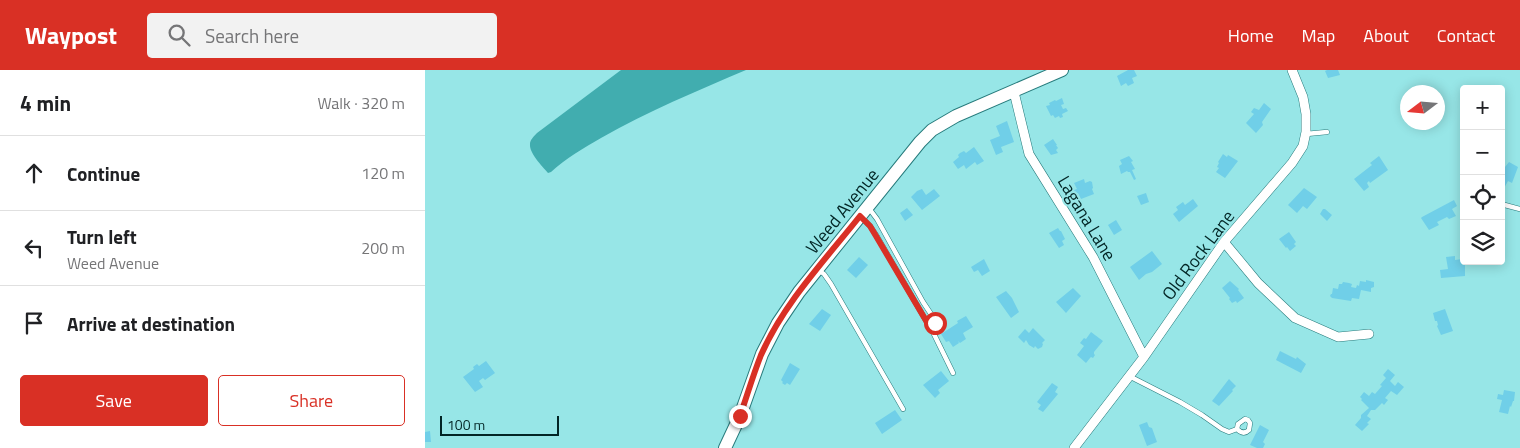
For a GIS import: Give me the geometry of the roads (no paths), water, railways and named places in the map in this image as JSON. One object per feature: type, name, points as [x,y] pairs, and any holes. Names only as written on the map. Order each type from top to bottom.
[{"type":"main road","name":"Weed Avenue","points":[[725,448],[740,416],[762,354],[788,308],[817,269],[920,142],[933,130],[956,116],[1062,70]]},
{"type":"street","name":"Old Rock Lane","points":[[1074,448],[1144,357],[1224,242],[1292,163],[1303,146],[1306,134],[1305,106],[1292,70]]},
{"type":"street","name":"Lagana Lane","points":[[1014,92],[1029,154],[1093,258],[1144,357]]},
{"type":"street","points":[[1224,242],[1258,283],[1295,318],[1338,337],[1369,334]]},
{"type":"lane","points":[[1306,134],[1327,132]]},
{"type":"lane","points":[[1505,205],[1520,209]]},
{"type":"lane","points":[[864,211],[877,219],[935,320],[935,323],[930,326]]},
{"type":"lane","points":[[864,211],[873,231],[930,326],[953,373]]},
{"type":"lane","points":[[817,269],[831,284],[903,409]]},
{"type":"lane","points":[[1129,376],[1180,402],[1222,429],[1229,432],[1237,429]]},
{"type":"water","points":[[621,70],[746,70],[619,128],[575,154],[548,173],[536,159],[530,148],[532,138]]}]
